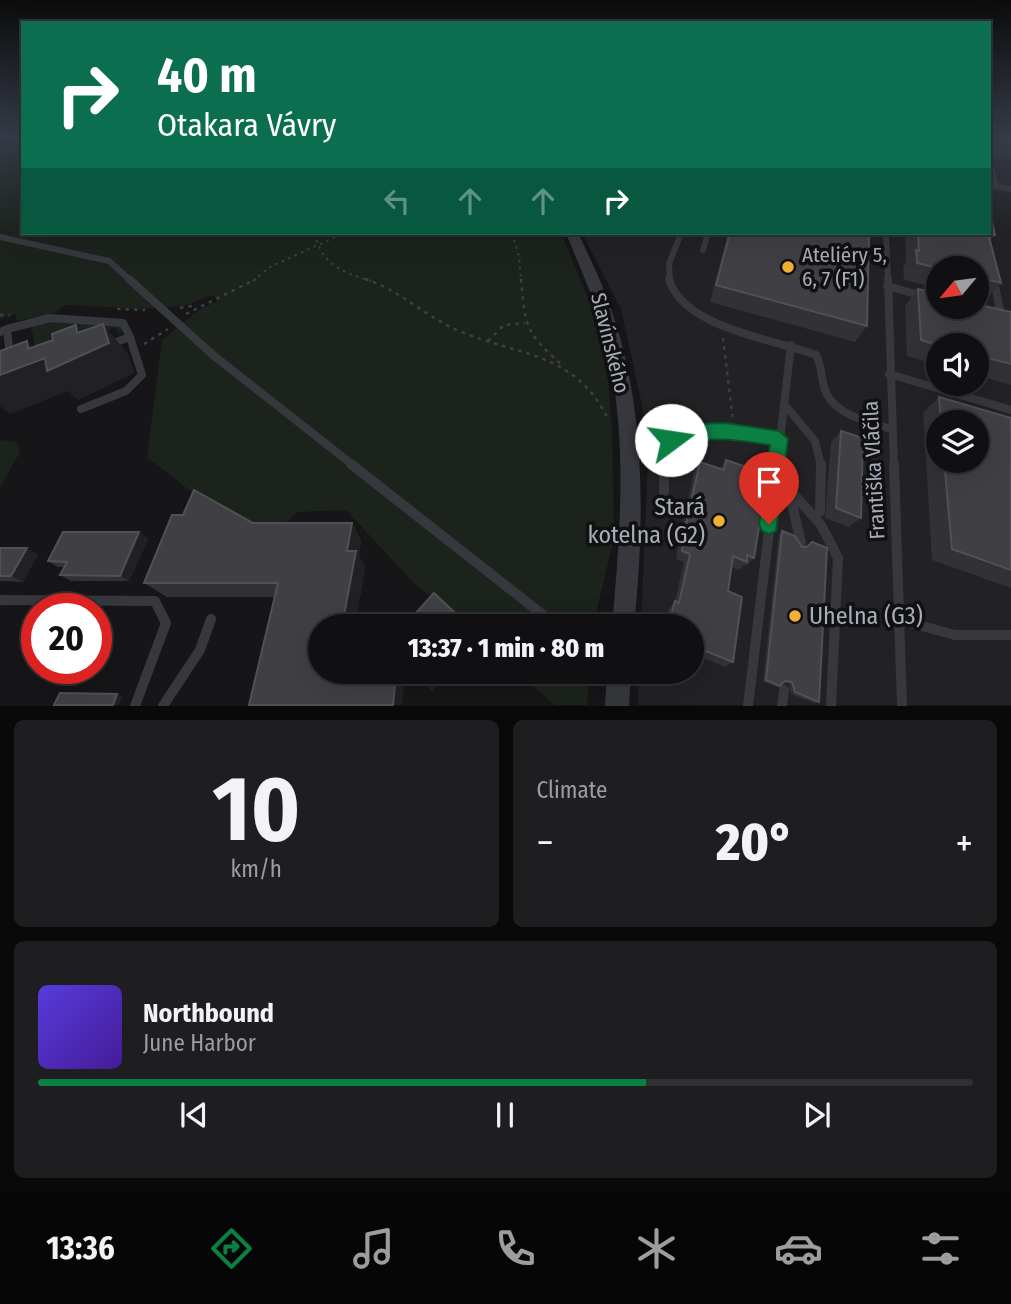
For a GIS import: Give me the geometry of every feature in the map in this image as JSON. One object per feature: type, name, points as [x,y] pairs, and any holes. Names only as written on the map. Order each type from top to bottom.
[{"type":"street","name":"Slavínského","points":[[573,235],[612,332],[630,435],[631,528],[624,614]]},
{"type":"street","points":[[617,684],[617,705]]},
{"type":"lane","points":[[993,171],[997,186]]},
{"type":"lane","points":[[991,185],[1011,189]]},
{"type":"lane","points":[[680,235],[668,272],[675,296],[687,307],[721,323],[816,355],[824,371],[824,388],[829,399],[849,415],[891,429]]},
{"type":"lane","points":[[703,250],[707,235]]},
{"type":"lane","name":"Františka Vláčila","points":[[886,235],[902,705]]},
{"type":"lane","points":[[0,237],[109,261],[213,355],[542,614]]},
{"type":"lane","points":[[992,268],[1000,316]]},
{"type":"lane","points":[[887,286],[926,297]]},
{"type":"lane","points":[[989,313],[1011,318]]},
{"type":"lane","points":[[26,356],[8,356],[3,331],[31,318],[123,323],[142,375],[127,391],[81,409]]},
{"type":"lane","points":[[93,351],[129,334]]},
{"type":"lane","points":[[748,705],[791,345]]},
{"type":"lane","points":[[3,368],[12,356]]},
{"type":"lane","points":[[889,374],[1011,410]]},
{"type":"lane","points":[[784,404],[820,450],[823,464],[820,512]]},
{"type":"lane","points":[[664,492],[664,455],[671,440],[694,432],[734,432],[779,439]]},
{"type":"lane","points":[[775,472],[792,504],[801,542]]},
{"type":"lane","points":[[775,472],[821,524],[838,558],[831,705]]},
{"type":"lane","points":[[0,600],[155,601],[166,623],[135,705]]},
{"type":"lane","points":[[163,705],[200,650],[211,619]]},
{"type":"lane","points":[[900,620],[946,634],[980,640],[1011,635]]},
{"type":"lane","points":[[782,705],[784,690]]},
{"type":"path","points":[[315,235],[317,245],[340,271],[381,284],[457,330],[562,365]]},
{"type":"path","points":[[107,309],[166,310],[211,301],[255,280],[270,267],[340,235]]},
{"type":"path","points":[[513,235],[519,256],[525,323],[539,345],[597,396],[612,426],[630,435]]},
{"type":"path","points":[[488,341],[505,325],[525,323]]},
{"type":"path","points":[[721,323],[734,432]]},
{"type":"shaded area","points":[[0,171],[21,171],[21,235],[562,235],[592,308],[608,381],[612,426],[614,537],[596,614],[450,614],[412,581],[346,510],[297,512],[268,540],[212,508],[147,457],[162,340],[199,310],[219,300],[212,295],[184,306],[145,309],[66,305],[52,314],[16,321],[16,314],[0,319]]},
{"type":"shaded area","points":[[991,171],[1011,171],[1011,705],[638,705],[639,684],[704,684],[704,614],[642,614],[649,437],[621,309],[583,235],[991,235]]},
{"type":"shaded area","points":[[36,320],[121,326],[123,329],[119,334],[116,327],[74,343],[23,350],[35,345],[31,325]]},
{"type":"shaded area","points":[[0,440],[17,442],[20,452],[0,487]]},
{"type":"shaded area","points":[[530,684],[588,684],[587,705],[555,705]]},
{"type":"building","points":[[991,217],[995,235],[991,234]]},
{"type":"building","name":"Ateliéry 5, 6, 7 (F1)","points":[[729,235],[869,235],[867,326],[716,285]]},
{"type":"building","points":[[918,235],[989,235],[1001,283],[989,280],[989,256],[926,256],[926,265],[917,263],[916,250],[919,251]]},
{"type":"building","points":[[918,289],[926,291],[926,319],[989,319],[989,307],[1011,312],[1011,364],[989,358],[989,333],[926,333],[926,341],[921,340]]},
{"type":"building","points":[[103,324],[109,343],[47,371],[45,358],[0,375],[0,351],[27,341],[28,349],[53,340],[52,334],[76,325],[77,333]]},
{"type":"building","points":[[939,397],[984,410],[940,410]]},
{"type":"building","points":[[989,412],[1011,418],[1011,570],[952,549],[945,473],[989,473]]},
{"type":"building","points":[[841,431],[863,438],[861,518],[836,508]]},
{"type":"building","points":[[726,460],[758,471],[757,488],[765,490],[754,558],[747,555],[747,562],[733,556],[728,591],[742,597],[733,662],[704,650],[704,614],[671,614],[675,601],[679,603],[690,554],[682,551],[683,538],[700,462],[724,470]]},
{"type":"building","points":[[194,490],[253,523],[352,523],[347,551],[356,551],[344,614],[308,614],[308,684],[395,684],[393,705],[249,705],[278,583],[144,583],[172,515],[183,515]]},
{"type":"building","name":"Uhelna (G3)","points":[[782,531],[795,536],[802,547],[807,547],[812,542],[827,548],[819,702],[795,692],[792,682],[785,681],[780,686],[766,680]]},
{"type":"building","points":[[63,532],[139,532],[120,576],[60,575],[67,562],[48,561]]},
{"type":"building","points":[[0,548],[27,548],[11,576],[0,576]]},
{"type":"building","points":[[434,593],[456,614],[415,614]]},
{"type":"building","points":[[60,693],[117,694],[113,705],[54,705]]},
{"type":"slow traffic","points":[[772,504],[776,465]]},
{"type":"place","name":"Ateliéry 5, 6, 7 (F1)","points":[[788,267]]},
{"type":"place","name":"Stará kotelna (G2)","points":[[719,521]]},
{"type":"place","name":"Uhelna (G3)","points":[[795,616]]},
{"type":"route","points":[[671,440],[694,432],[726,430],[779,439],[769,524]]}]
